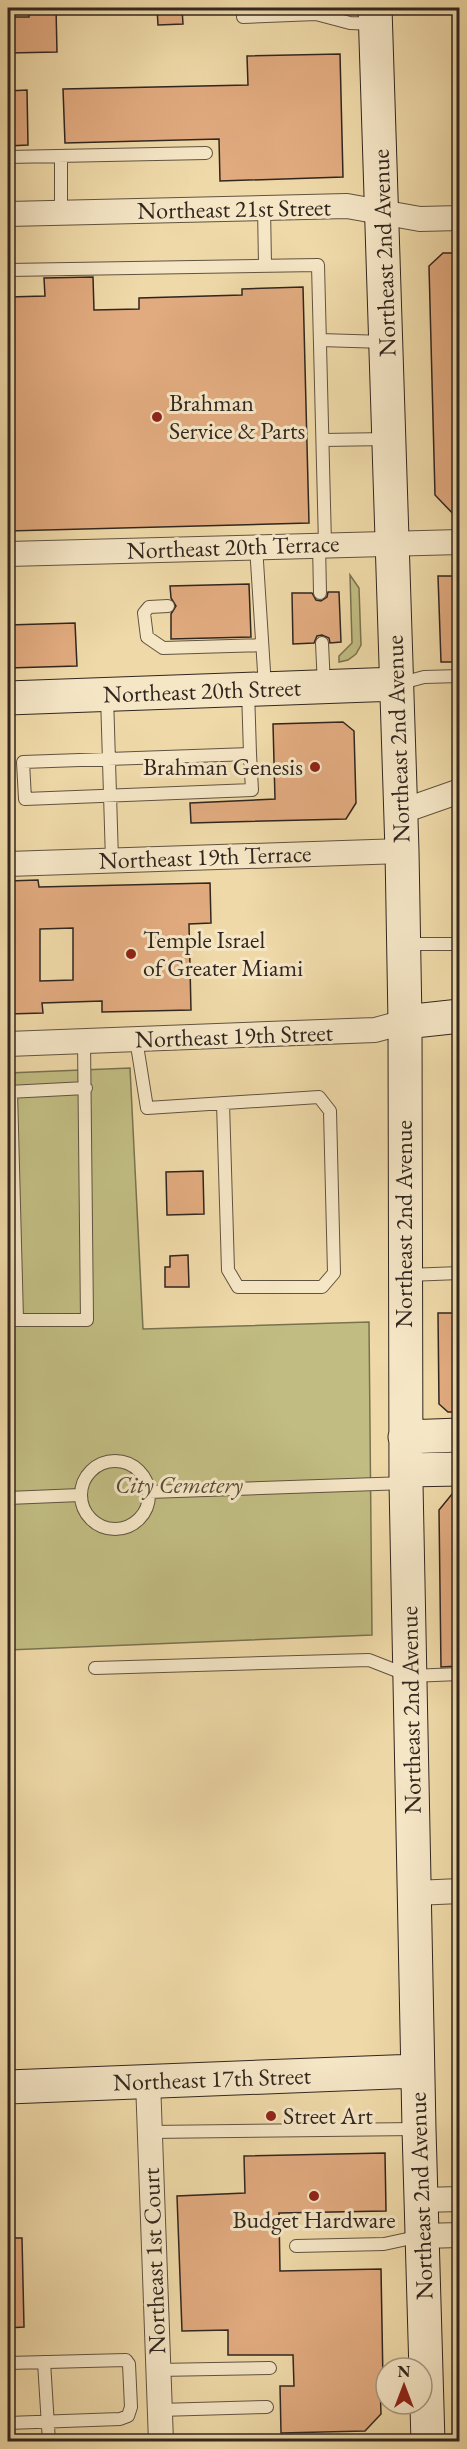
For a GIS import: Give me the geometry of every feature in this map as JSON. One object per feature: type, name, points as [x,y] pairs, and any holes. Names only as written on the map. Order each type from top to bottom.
[{"type":"main road","name":"Northeast 2nd Avenue","points":[[376,16],[402,851],[405,1022],[405,1437],[417,2071],[428,2442]]},
{"type":"main road","name":"Northeast 20th Street","points":[[8,698],[397,684]]},
{"type":"main road","name":"Northeast 19th Street","points":[[405,1022],[459,1016]]},
{"type":"main road","points":[[405,1437],[459,1435]]},
{"type":"main road","points":[[406,1476],[459,1469]]},
{"type":"main road","name":"Northeast 17th Street","points":[[8,2087],[417,2071]]},
{"type":"street","name":"Northeast 21st Street","points":[[8,214],[348,206],[420,219],[459,218]]},
{"type":"street","name":"Northeast 20th Terrace","points":[[8,554],[459,542]]},
{"type":"street","points":[[400,812],[440,800],[459,790]]},
{"type":"street","name":"Northeast 19th Terrace","points":[[8,864],[402,851]]},
{"type":"street","name":"Northeast 19th Street","points":[[8,1044],[375,1030],[405,1022]]},
{"type":"street","points":[[415,1893],[459,1891]]},
{"type":"street","name":"Northeast 1st Court","points":[[148,2082],[160,2442]]},
{"type":"street","points":[[421,2200],[459,2199]]},
{"type":"street","points":[[422,2236],[459,2235]]},
{"type":"lane","points":[[243,8],[243,17],[316,14],[350,23],[376,16]]},
{"type":"lane","points":[[8,157],[206,153]]},
{"type":"lane","points":[[61,156],[61,212]]},
{"type":"lane","points":[[264,208],[265,264]]},
{"type":"lane","points":[[8,270],[265,264],[318,265],[323,440],[320,593]]},
{"type":"lane","points":[[320,340],[387,342]]},
{"type":"lane","points":[[323,440],[389,439]]},
{"type":"lane","points":[[250,754],[23,762],[25,799],[252,790],[250,754],[262,645],[255,604],[256,546]]},
{"type":"lane","points":[[168,606],[149,607],[144,613],[147,637],[163,648],[262,645]]},
{"type":"lane","points":[[322,643],[324,686]]},
{"type":"lane","points":[[397,684],[424,677],[459,676]]},
{"type":"lane","points":[[106,695],[112,860]]},
{"type":"lane","points":[[403,944],[459,944]]},
{"type":"lane","points":[[136,1039],[147,1108],[223,1103],[319,1097],[330,1111],[334,1273],[322,1287],[238,1287],[228,1270],[223,1103]]},
{"type":"lane","points":[[84,1041],[86,1088],[87,1320],[12,1320],[9,1091],[86,1088]]},
{"type":"lane","points":[[404,1275],[459,1273]]},
{"type":"lane","points":[[119,1461],[140,1471],[149,1492],[144,1513],[137,1522],[116,1530],[105,1528],[87,1516],[80,1495],[82,1483],[88,1473],[97,1466],[119,1461]]},
{"type":"lane","points":[[149,1492],[406,1476]]},
{"type":"lane","points":[[8,1497],[80,1495]]},
{"type":"lane","points":[[95,1668],[369,1660],[410,1676],[459,1674]]},
{"type":"lane","points":[[150,2132],[419,2129]]},
{"type":"lane","points":[[296,2246],[384,2244],[422,2236]]},
{"type":"lane","points":[[8,2363],[119,2359],[129,2364],[131,2407],[128,2416],[120,2419],[8,2423]]},
{"type":"lane","points":[[44,2362],[49,2442]]},
{"type":"lane","points":[[158,2370],[270,2368]]},
{"type":"lane","points":[[159,2410],[267,2407]]},
{"type":"green space","points":[[350,575],[359,588],[361,645],[356,654],[348,660],[339,662],[339,656],[352,643]]},
{"type":"green space","name":"City Cemetery","points":[[130,1068],[143,1329],[369,1322],[372,1635],[8,1650],[8,1073]]},
{"type":"building","points":[[29,8],[56,8],[57,52],[8,53],[8,17],[29,17]]},
{"type":"building","points":[[157,8],[182,8],[183,24],[158,25]]},
{"type":"building","points":[[340,54],[343,177],[220,181],[219,139],[65,143],[63,89],[248,85],[247,56]]},
{"type":"building","points":[[27,90],[28,145],[8,146],[8,91]]},
{"type":"building","points":[[443,253],[459,253],[459,520],[435,495],[429,266]]},
{"type":"building","name":"Brahman Service & Parts","points":[[93,277],[94,310],[139,309],[139,298],[242,295],[242,289],[303,287],[309,523],[8,531],[8,297],[45,296],[44,278]]},
{"type":"building","points":[[438,576],[459,576],[459,662],[441,662]]},
{"type":"building","points":[[249,584],[251,637],[171,639],[171,614],[176,606],[171,598],[170,586]]},
{"type":"building","points":[[328,592],[339,592],[341,642],[330,643],[329,638],[322,635],[317,636],[314,643],[293,644],[292,593],[312,593],[316,600],[321,601],[327,597]]},
{"type":"building","points":[[75,623],[77,666],[8,668],[8,625]]},
{"type":"building","name":"Brahman Genesis","points":[[343,722],[354,731],[356,803],[346,819],[191,823],[190,803],[275,799],[273,724]]},
{"type":"building","name":"Temple Israel of Greater Miami","points":[[38,880],[39,887],[210,883],[211,923],[189,924],[191,1010],[102,1012],[102,1001],[42,1003],[43,1013],[8,1014],[8,881]],"holes":[[[73,928],[73,980],[40,981],[40,929]]]},
{"type":"building","points":[[203,1171],[204,1214],[167,1215],[166,1172]]},
{"type":"building","points":[[188,1255],[189,1287],[165,1287],[165,1267],[170,1267],[170,1256]]},
{"type":"building","points":[[438,1313],[459,1313],[459,1412],[448,1412],[439,1404]]},
{"type":"building","points":[[459,1488],[459,1666],[441,1667],[439,1510]]},
{"type":"building","points":[[385,2153],[386,2211],[279,2213],[280,2271],[381,2269],[383,2356],[374,2356],[374,2416],[379,2416],[365,2431],[281,2433],[280,2386],[294,2386],[293,2355],[228,2355],[228,2330],[182,2331],[177,2196],[245,2193],[244,2156]]},
{"type":"building","points":[[8,2238],[22,2238],[24,2327],[8,2328]]},
{"type":"place","name":"Brahman Service & Parts","points":[[157,417]]},
{"type":"place","name":"Brahman Genesis","points":[[315,767]]},
{"type":"place","name":"Temple Israel of Greater Miami","points":[[131,954]]},
{"type":"place","name":"Street Art","points":[[271,2116]]},
{"type":"place","name":"Budget Hardware","points":[[314,2196]]}]
